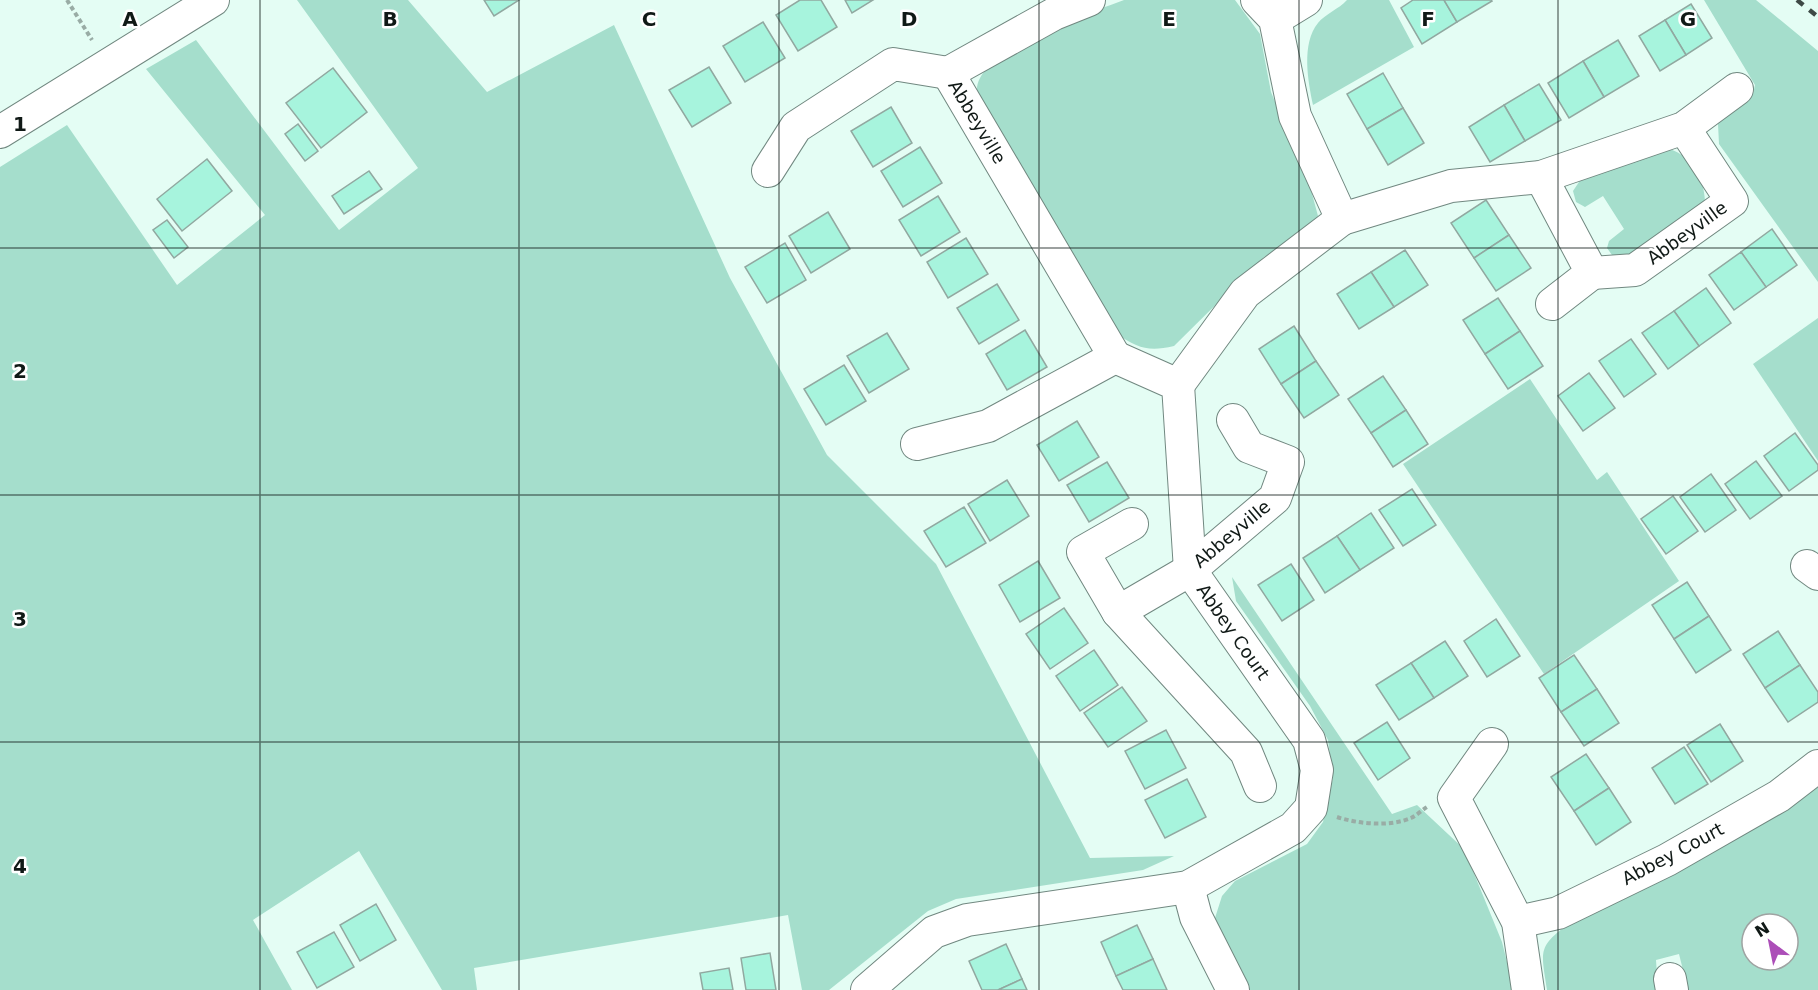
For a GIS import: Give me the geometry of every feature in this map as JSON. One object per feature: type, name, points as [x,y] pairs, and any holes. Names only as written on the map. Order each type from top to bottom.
[{"type":"street","points":[[0,132],[213,0]]},
{"type":"street","name":"Abbeyville","points":[[768,171],[796,127],[893,64],[948,73],[1054,14],[1089,0]]},
{"type":"street","points":[[1306,0],[1266,10],[1295,116],[1342,219]]},
{"type":"street","name":"Abbeyville","points":[[948,73],[1115,357]]},
{"type":"street","points":[[917,444],[987,426],[1115,357],[1178,385],[1245,293],[1342,219],[1451,186],[1541,177],[1684,128],[1737,89]]},
{"type":"street","name":"Abbeyville","points":[[1592,273],[1635,270],[1732,201],[1684,128]]},
{"type":"street","points":[[1541,177],[1592,273],[1552,304]]},
{"type":"street","name":"Abbeyville","points":[[1178,385],[1190,570]]},
{"type":"street","name":"Abbeyville","points":[[1190,570],[1275,498],[1288,462],[1249,447],[1233,420]]},
{"type":"street","points":[[1132,524],[1083,552],[1118,612],[1246,752],[1260,786]]},
{"type":"street","name":"Abbey Court","points":[[1118,612],[1190,570],[1309,740],[1317,770],[1311,808]]},
{"type":"street","points":[[1492,744],[1454,798],[1518,922],[1528,990]]},
{"type":"street","name":"Abbey Court","points":[[1518,922],[1558,913],[1666,860],[1779,796],[1818,766]]},
{"type":"street","points":[[879,987],[934,932],[967,920],[1188,887],[1293,828],[1311,808]]},
{"type":"street","points":[[1188,887],[1196,917],[1233,990]]},
{"type":"path","points":[[67,0],[108,66]]},
{"type":"path","points":[[1311,808],[1348,821],[1386,823],[1411,818],[1431,804],[1454,798]]},
{"type":"green space","points":[[297,0],[408,0],[487,92],[614,25],[730,278],[827,455],[936,564],[1090,858],[1174,856],[1143,870],[956,899],[928,911],[829,990],[802,990],[788,915],[474,968],[477,990],[442,990],[359,851],[253,920],[292,990],[0,990],[0,167],[67,125],[177,285],[265,215],[146,69],[196,40],[339,230],[418,168]]},
{"type":"green space","points":[[1124,0],[1235,0],[1260,34],[1271,92],[1311,190],[1318,216],[1305,233],[1264,257],[1174,346],[1157,349],[1137,346],[1117,334],[983,112],[977,93],[982,75],[995,61],[1015,47],[1038,34]]},
{"type":"green space","points":[[1347,0],[1389,0],[1414,47],[1313,105],[1307,63],[1309,41],[1318,23]]},
{"type":"green space","points":[[1704,0],[1756,0],[1818,51],[1818,282],[1719,144],[1718,124],[1730,109],[1753,94],[1755,85]]},
{"type":"green space","points":[[1670,149],[1685,157],[1695,169],[1702,184],[1705,201],[1667,236],[1620,259],[1612,255],[1607,248],[1609,241],[1624,229],[1603,196],[1585,207],[1576,202],[1573,191],[1581,179]]},
{"type":"green space","points":[[1818,318],[1818,461],[1753,364]]},
{"type":"green space","points":[[1530,379],[1597,480],[1607,472],[1679,581],[1544,674],[1403,464]]},
{"type":"green space","points":[[1232,577],[1392,814],[1417,805],[1464,849],[1502,942],[1514,990],[1248,990],[1218,933],[1215,918],[1222,896],[1235,881],[1307,844],[1323,822],[1333,778],[1328,740],[1310,706],[1236,601]]},
{"type":"green space","points":[[1818,785],[1818,990],[1688,990],[1679,954],[1656,960],[1658,990],[1547,990],[1543,966],[1544,950],[1560,930]]},
{"type":"building","points":[[484,0],[519,0],[494,16]]},
{"type":"building","points":[[800,0],[821,0],[837,27],[798,51],[776,15]]},
{"type":"building","points":[[845,0],[873,0],[852,13]]},
{"type":"building","points":[[1413,0],[1444,0],[1457,22],[1422,44],[1401,8]]},
{"type":"building","points":[[1444,0],[1491,0],[1492,1],[1457,22]]},
{"type":"building","points":[[1691,4],[1712,38],[1686,55],[1665,20]]},
{"type":"building","points":[[1665,20],[1686,55],[1660,71],[1639,36]]},
{"type":"building","points":[[763,22],[785,58],[745,82],[723,46]]},
{"type":"building","points":[[1618,40],[1639,76],[1604,97],[1583,61]]},
{"type":"building","points":[[1583,61],[1604,97],[1569,118],[1548,83]]},
{"type":"building","points":[[709,67],[731,103],[692,127],[669,90]]},
{"type":"building","points":[[333,68],[367,112],[321,148],[286,103]]},
{"type":"building","points":[[1383,73],[1403,108],[1367,129],[1347,94]]},
{"type":"building","points":[[1539,84],[1561,120],[1525,141],[1504,105]]},
{"type":"building","points":[[1504,105],[1525,141],[1490,162],[1469,127]]},
{"type":"building","points":[[891,107],[912,143],[873,167],[851,131]]},
{"type":"building","points":[[1403,108],[1424,143],[1388,165],[1367,129]]},
{"type":"building","points":[[298,124],[318,151],[305,161],[285,134]]},
{"type":"building","points":[[920,147],[942,183],[903,207],[881,171]]},
{"type":"building","points":[[207,159],[232,191],[182,231],[157,199]]},
{"type":"building","points":[[369,171],[382,189],[344,214],[332,196]]},
{"type":"building","points":[[938,196],[960,232],[921,256],[899,220]]},
{"type":"building","points":[[1486,200],[1509,235],[1474,258],[1451,223]]},
{"type":"building","points":[[828,212],[850,249],[811,273],[789,236]]},
{"type":"building","points":[[167,220],[188,247],[174,258],[153,230]]},
{"type":"building","points":[[1772,229],[1797,265],[1766,287],[1741,252]]},
{"type":"building","points":[[1509,235],[1531,268],[1496,291],[1474,258]]},
{"type":"building","points":[[966,238],[988,274],[948,298],[927,262]]},
{"type":"building","points":[[785,243],[806,280],[767,303],[745,267]]},
{"type":"building","points":[[1405,250],[1428,285],[1394,307],[1371,272]]},
{"type":"building","points":[[1741,252],[1766,287],[1734,310],[1709,275]]},
{"type":"building","points":[[1371,272],[1394,307],[1359,329],[1337,294]]},
{"type":"building","points":[[997,284],[1019,320],[979,344],[957,308]]},
{"type":"building","points":[[1706,288],[1731,323],[1699,346],[1674,311]]},
{"type":"building","points":[[1498,298],[1520,331],[1485,354],[1463,320]]},
{"type":"building","points":[[1674,311],[1699,346],[1668,369],[1642,333]]},
{"type":"building","points":[[1294,326],[1316,361],[1281,384],[1259,349]]},
{"type":"building","points":[[1025,330],[1047,367],[1007,390],[986,354]]},
{"type":"building","points":[[1520,331],[1543,366],[1508,389],[1485,354]]},
{"type":"building","points":[[887,333],[909,369],[869,393],[847,356]]},
{"type":"building","points":[[1631,339],[1656,374],[1624,397],[1599,361]]},
{"type":"building","points":[[1316,361],[1339,395],[1304,418],[1281,384]]},
{"type":"building","points":[[844,365],[866,401],[826,425],[804,389]]},
{"type":"building","points":[[1589,373],[1615,408],[1583,431],[1558,396]]},
{"type":"building","points":[[1383,376],[1406,410],[1371,433],[1348,399]]},
{"type":"building","points":[[1406,410],[1428,444],[1393,467],[1371,433]]},
{"type":"building","points":[[1077,421],[1099,457],[1059,481],[1037,445]]},
{"type":"building","points":[[1795,433],[1818,465],[1818,470],[1789,491],[1764,456]]},
{"type":"building","points":[[1756,461],[1782,496],[1750,519],[1725,484]]},
{"type":"building","points":[[1107,462],[1129,498],[1089,522],[1067,485]]},
{"type":"building","points":[[1711,474],[1736,510],[1705,532],[1680,497]]},
{"type":"building","points":[[1007,480],[1029,516],[990,541],[968,504]]},
{"type":"building","points":[[1412,489],[1436,525],[1403,546],[1379,510]]},
{"type":"building","points":[[1673,496],[1698,531],[1666,554],[1641,519]]},
{"type":"building","points":[[964,507],[986,543],[946,567],[924,531]]},
{"type":"building","points":[[1371,513],[1394,548],[1360,570],[1337,536]]},
{"type":"building","points":[[1337,536],[1360,570],[1325,593],[1303,558]]},
{"type":"building","points":[[1038,561],[1060,598],[1020,622],[999,585]]},
{"type":"building","points":[[1291,564],[1314,600],[1282,621],[1258,585]]},
{"type":"building","points":[[1687,582],[1709,616],[1674,639],[1652,605]]},
{"type":"building","points":[[1064,608],[1088,643],[1050,669],[1026,634]]},
{"type":"building","points":[[1709,616],[1731,650],[1696,673],[1674,639]]},
{"type":"building","points":[[1496,619],[1520,656],[1487,677],[1464,641]]},
{"type":"building","points":[[1778,631],[1800,665],[1765,688],[1743,654]]},
{"type":"building","points":[[1445,641],[1468,676],[1434,698],[1411,663]]},
{"type":"building","points":[[1094,650],[1118,685],[1080,711],[1056,676]]},
{"type":"building","points":[[1574,655],[1597,689],[1561,712],[1539,678]]},
{"type":"building","points":[[1411,663],[1434,698],[1399,720],[1376,685]]},
{"type":"building","points":[[1800,665],[1818,692],[1818,702],[1788,722],[1765,688]]},
{"type":"building","points":[[1122,687],[1147,721],[1108,747],[1084,713]]},
{"type":"building","points":[[1597,689],[1619,723],[1584,746],[1561,712]]},
{"type":"building","points":[[1387,722],[1410,758],[1378,780],[1354,743]]},
{"type":"building","points":[[1720,724],[1743,761],[1711,782],[1687,745]]},
{"type":"building","points":[[1166,730],[1186,768],[1145,789],[1125,751]]},
{"type":"building","points":[[1684,747],[1708,784],[1675,804],[1652,768]]},
{"type":"building","points":[[1586,754],[1609,788],[1574,811],[1551,777]]},
{"type":"building","points":[[1187,779],[1206,817],[1165,838],[1145,800]]},
{"type":"building","points":[[1609,788],[1631,822],[1596,845],[1574,811]]},
{"type":"building","points":[[376,904],[396,940],[360,961],[340,925]]},
{"type":"building","points":[[1137,925],[1153,959],[1116,976],[1101,942]]},
{"type":"building","points":[[334,932],[354,967],[317,988],[297,952]]},
{"type":"building","points":[[1006,944],[1022,979],[998,990],[982,990],[969,961]]},
{"type":"building","points":[[770,953],[776,990],[746,990],[741,958]]},
{"type":"building","points":[[1153,959],[1167,990],[1123,990],[1116,976]]},
{"type":"building","points":[[729,968],[733,990],[703,990],[700,973]]},
{"type":"building","points":[[1022,979],[1027,990],[998,990]]},
{"type":"railway","points":[[1797,0],[1818,17]]}]
